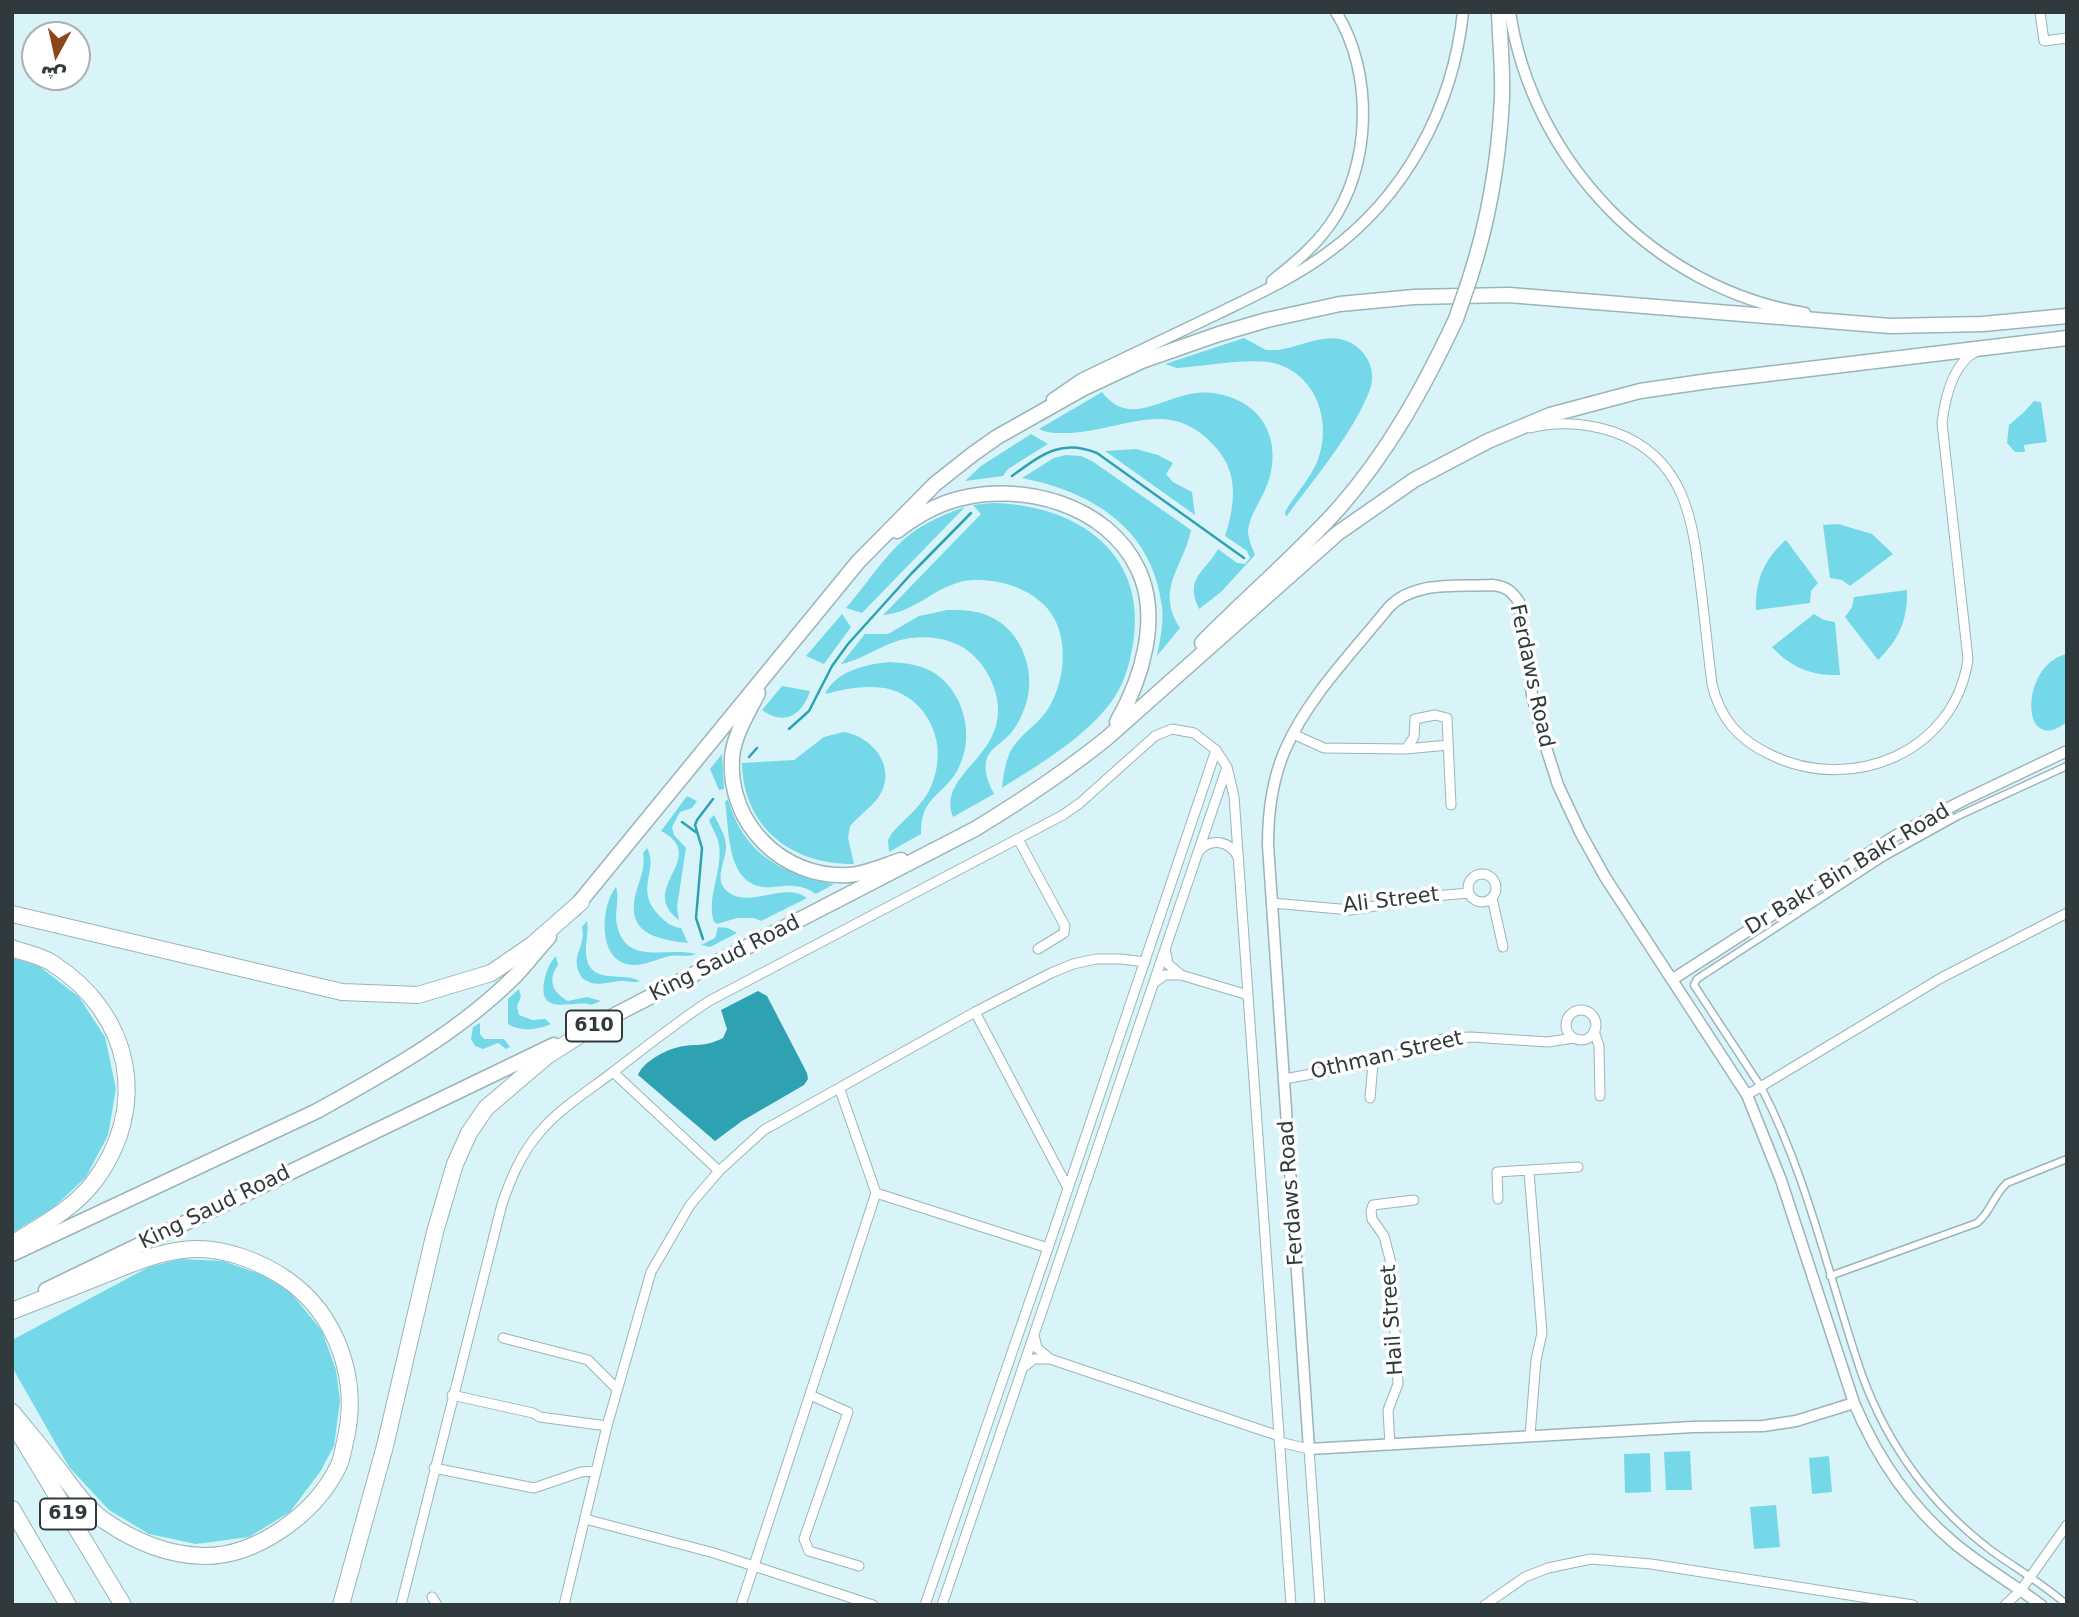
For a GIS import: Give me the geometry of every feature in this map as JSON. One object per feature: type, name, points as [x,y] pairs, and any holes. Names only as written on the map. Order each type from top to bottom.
[{"type":"highway","points":[[12,914],[342,992],[418,995],[491,973],[532,945],[581,902]]},
{"type":"highway","points":[[12,948],[50,961],[85,988],[110,1021],[125,1063],[127,1105],[115,1147],[92,1184],[65,1211],[12,1244]]},
{"type":"highway","points":[[341,1605],[385,1446],[435,1232],[455,1164],[469,1133],[485,1108],[547,1056],[591,1028]]},
{"type":"highway","points":[[12,1309],[151,1257],[197,1249],[233,1255],[266,1266],[300,1289],[323,1314],[341,1350],[350,1385],[349,1424],[339,1466],[313,1503],[282,1530],[245,1548],[204,1556],[170,1552],[137,1541],[102,1519],[77,1493],[12,1412]]},
{"type":"highway","name":"619","points":[[12,1423],[123,1605]]},
{"type":"highway","name":"619","points":[[12,1509],[68,1605]]},
{"type":"main road","points":[[1148,700],[1228,616],[1324,523],[1378,460],[1432,371],[1456,319],[1485,231],[1497,164],[1502,96],[1499,12]]},
{"type":"main road","points":[[936,849],[853,875],[835,875],[804,869],[772,852],[751,829],[736,793],[732,757],[735,740],[767,673],[858,562],[935,484],[997,437],[1084,388],[1142,361],[1255,323],[1340,304],[1414,297],[1509,295],[1890,326],[1983,324],[2067,316]]},
{"type":"main road","points":[[1148,700],[1338,533],[1414,480],[1488,441],[1550,415],[1640,391],[2067,338]]},
{"type":"main road","points":[[858,562],[910,521],[933,508],[957,499],[985,494],[1013,493],[1039,497],[1067,505],[1094,520],[1126,550],[1139,570],[1148,617],[1139,675],[1128,702],[1107,738]]},
{"type":"main road","name":"King Saud Road","points":[[12,1254],[317,1111],[450,1030],[516,975],[581,902],[767,673]]},
{"type":"main road","name":"King Saud Road","points":[[12,1309],[448,1095],[591,1028],[975,829],[1068,769],[1148,700]]},
{"type":"street","points":[[1255,295],[1304,255],[1331,224],[1348,192],[1359,155],[1363,119],[1360,82],[1353,48],[1336,12]]},
{"type":"street","points":[[997,437],[1081,379],[1293,276],[1348,236],[1391,192],[1422,147],[1445,97],[1464,12]]},
{"type":"street","points":[[1510,12],[1521,60],[1550,131],[1570,163],[1595,194],[1660,254],[1701,278],[1743,296],[1788,310],[1890,326]]},
{"type":"street","points":[[2040,12],[2044,41],[2067,38]]},
{"type":"street","points":[[1488,441],[1534,427],[1581,425],[1622,435],[1657,458],[1678,484],[1693,526],[1712,684],[1716,703],[1724,717],[1739,736],[1773,757],[1814,770],[1852,770],[1896,757],[1913,747],[1942,722],[1961,691],[1968,659],[1942,423],[1944,406],[1955,375],[1971,353],[1985,347]]},
{"type":"street","name":"Ferdaws Road","points":[[1309,1449],[1268,817],[1279,767],[1293,734],[1308,709],[1397,598],[1422,589],[1501,586],[1509,590],[1519,602],[1532,695],[1558,785],[1605,877],[1747,1095],[1781,1180],[1854,1403],[1868,1436],[1912,1502],[1955,1544],[2041,1605]]},
{"type":"street","points":[[1411,748],[1415,719],[1435,715],[1447,718],[1451,804]]},
{"type":"street","points":[[401,1605],[502,1204],[511,1178],[540,1131],[559,1113],[677,1022],[709,1001],[1063,815],[1163,732],[1172,729],[1194,733],[1216,750],[1227,767],[1234,796],[1291,1605]]},
{"type":"street","points":[[1293,734],[1324,748],[1411,748],[1448,745]]},
{"type":"street","points":[[925,1605],[1216,750]]},
{"type":"street","name":"Dr Bakr Bin Bakr Road","points":[[1673,979],[1895,836],[1962,800],[2067,751]]},
{"type":"street","points":[[2067,766],[1958,816],[1884,858],[1694,982],[1761,1087],[1794,1165],[1874,1409],[1905,1462],[1926,1490],[1952,1516],[1991,1550],[2067,1605]]},
{"type":"street","points":[[942,1605],[1227,767]]},
{"type":"street","points":[[1018,839],[1065,926],[1064,933],[1038,949]]},
{"type":"street","points":[[1198,852],[1208,843],[1222,843],[1233,848],[1238,859]]},
{"type":"street","points":[[1492,898],[1479,902],[1469,893],[1471,880],[1483,874],[1491,877],[1496,885],[1492,898],[1503,947]]},
{"type":"street","name":"Ali Street","points":[[1272,903],[1351,910],[1434,895],[1469,893]]},
{"type":"street","points":[[1747,1095],[1941,978],[2067,913]]},
{"type":"street","points":[[1166,948],[1168,964],[1181,975]]},
{"type":"street","points":[[564,1605],[607,1426],[651,1272],[690,1205],[719,1171],[764,1130],[840,1090],[975,1012],[1051,973],[1096,959],[1146,962]]},
{"type":"street","points":[[1154,983],[1165,975],[1181,975],[1248,995]]},
{"type":"street","points":[[1594,1031],[1584,1039],[1574,1038],[1568,1032],[1566,1024],[1570,1015],[1578,1010],[1587,1011],[1594,1017],[1594,1031],[1599,1046],[1600,1096]]},
{"type":"street","points":[[975,1012],[1068,1188]]},
{"type":"street","name":"Othman Street","points":[[1284,1079],[1373,1063],[1446,1038],[1548,1042],[1574,1038]]},
{"type":"street","points":[[1370,1098],[1373,1063]]},
{"type":"street","points":[[613,1072],[719,1171]]},
{"type":"street","points":[[1105,1079],[1120,1085]]},
{"type":"street","points":[[741,1605],[876,1193],[840,1090]]},
{"type":"street","points":[[1830,1276],[1978,1223],[2007,1183],[2067,1159]]},
{"type":"street","points":[[1498,1199],[1497,1172],[1578,1167]]},
{"type":"street","points":[[1529,1172],[1542,1332],[1536,1360],[1530,1435]]},
{"type":"street","points":[[876,1193],[1048,1248]]},
{"type":"street","name":"Hail Street","points":[[1390,1445],[1388,1410],[1398,1384],[1391,1264],[1384,1236],[1372,1219],[1371,1211],[1373,1205],[1414,1200]]},
{"type":"street","points":[[1034,1334],[1037,1348],[1049,1359]]},
{"type":"street","points":[[503,1338],[589,1360],[617,1390]]},
{"type":"street","points":[[1022,1368],[1034,1359],[1049,1359],[1309,1449],[1530,1435],[1780,1424],[1854,1403]]},
{"type":"street","points":[[452,1395],[533,1413],[540,1418],[607,1426]]},
{"type":"street","points":[[810,1395],[848,1412],[804,1539],[809,1550],[859,1566]]},
{"type":"street","points":[[1309,1449],[1320,1605]]},
{"type":"street","points":[[435,1468],[534,1488],[581,1472],[596,1471]]},
{"type":"street","points":[[585,1520],[754,1566],[873,1605]]},
{"type":"street","points":[[2006,1605],[2021,1590],[2067,1525]]},
{"type":"street","points":[[1485,1605],[1525,1577],[1548,1567],[1591,1559],[1651,1564],[1913,1605]]},
{"type":"shaded area","points":[[1244,338],[1266,350],[1284,349],[1316,340],[1340,339],[1356,346],[1371,366],[1372,383],[1353,424],[1286,517],[1285,512],[1314,469],[1322,447],[1321,415],[1309,386],[1298,375],[1268,362],[1235,362],[1177,368],[1165,364]]},
{"type":"shaded area","points":[[1102,392],[1112,402],[1133,409],[1198,393],[1224,395],[1248,406],[1267,429],[1273,459],[1271,470],[1248,530],[1255,555],[1221,592],[1199,609],[1195,598],[1195,582],[1218,549],[1237,563],[1245,564],[1250,558],[1247,551],[1225,536],[1233,502],[1229,469],[1217,449],[1200,433],[1183,423],[1165,419],[1071,433],[1039,429]]},
{"type":"shaded area","points":[[2034,401],[2041,402],[2047,442],[2024,445],[2025,452],[2015,452],[2007,443],[2009,425]]},
{"type":"shaded area","points":[[1031,434],[1048,444],[1008,469],[1003,476],[965,481],[981,466]]},
{"type":"shaded area","points":[[1136,449],[1158,455],[1173,463],[1166,474],[1173,482],[1192,492],[1195,515],[1105,451]]},
{"type":"shaded area","points":[[1066,455],[1081,456],[1092,461],[1191,530],[1170,590],[1173,614],[1180,628],[1157,656],[1162,607],[1156,580],[1146,556],[1132,536],[1095,504],[1048,484],[1022,478],[1054,458]]},
{"type":"shaded area","points":[[973,505],[1022,505],[1049,512],[1075,523],[1097,537],[1115,556],[1128,579],[1134,606],[1131,653],[1125,677],[1114,698],[1077,737],[1002,788],[1010,752],[1046,712],[1058,686],[1062,671],[1062,641],[1051,614],[1035,597],[1018,588],[1000,582],[972,580],[948,586],[906,609],[883,615],[981,514]]},
{"type":"shaded area","points":[[965,507],[862,613],[846,608],[887,556],[906,538],[928,523]]},
{"type":"shaded area","points":[[1838,524],[1872,534],[1893,554],[1850,586],[1842,580],[1830,578],[1823,525]]},
{"type":"shaded area","points":[[1786,540],[1818,583],[1811,591],[1810,603],[1756,610],[1762,571]]},
{"type":"shaded area","points":[[1907,590],[1906,610],[1901,628],[1892,645],[1878,660],[1845,617],[1852,607],[1854,597]]},
{"type":"shaded area","points":[[947,610],[979,613],[1001,623],[1019,644],[1029,671],[1028,699],[1018,723],[987,758],[986,772],[994,794],[953,817],[951,801],[955,788],[992,736],[997,719],[996,693],[983,666],[961,646],[928,637],[902,640],[841,664],[865,634],[888,634],[919,616]]},
{"type":"shaded area","points":[[842,614],[851,627],[824,664],[806,656]]},
{"type":"shaded area","points":[[1814,614],[1835,622],[1840,675],[1803,669],[1772,647]]},
{"type":"shaded area","points":[[2067,654],[2067,722],[2052,730],[2040,728],[2034,719],[2031,706],[2034,690],[2040,674],[2051,661]]},
{"type":"shaded area","points":[[890,662],[926,668],[946,683],[961,706],[965,719],[966,746],[957,771],[924,812],[921,834],[889,852],[888,840],[892,833],[920,805],[929,791],[937,769],[936,738],[931,724],[923,711],[912,701],[884,688],[861,687],[825,694],[844,674],[862,667]]},
{"type":"shaded area","points":[[782,686],[810,691],[802,707],[785,718],[762,710]]},
{"type":"shaded area","points":[[843,732],[864,740],[873,747],[880,756],[886,776],[878,798],[850,826],[848,838],[854,864],[811,858],[792,850],[776,838],[762,824],[751,806],[742,763],[794,760],[824,737]]},
{"type":"shaded area","points":[[722,754],[724,789],[719,790],[710,769]]},
{"type":"shaded area","points":[[687,796],[697,801],[692,808],[680,812],[672,827],[674,835],[686,848],[677,907],[679,920],[668,908],[665,896],[679,851],[674,841],[661,831]]},
{"type":"shaded area","points":[[728,799],[744,834],[767,858],[798,874],[834,884],[816,894],[801,887],[758,886],[747,880],[733,858],[725,802]]},
{"type":"shaded area","points":[[714,815],[725,841],[721,881],[728,892],[747,898],[788,892],[807,898],[761,921],[754,918],[737,918],[717,924],[714,922],[712,903],[720,855],[709,820]]},
{"type":"shaded area","points":[[647,848],[651,864],[647,887],[651,904],[665,921],[681,928],[688,943],[652,935],[643,930],[637,922],[634,901],[643,870],[643,853]]},
{"type":"shaded area","points":[[616,887],[617,925],[622,938],[629,946],[639,951],[696,954],[669,956],[645,964],[621,962],[609,948],[605,926],[608,904]]},
{"type":"shaded area","points":[[587,921],[586,954],[588,964],[593,970],[607,976],[640,981],[597,984],[582,978],[577,957],[583,934],[582,927]]},
{"type":"shaded area","points":[[718,927],[737,933],[710,947],[701,945],[715,938]]},
{"type":"shaded area","points":[[556,956],[558,965],[552,981],[559,994],[568,1001],[587,997],[601,1001],[591,1005],[560,1005],[547,1000],[544,982],[548,968]]},
{"type":"shaded area","points":[[12,958],[39,966],[79,997],[105,1037],[116,1089],[108,1135],[86,1177],[53,1208],[12,1233]]},
{"type":"shaded area","points":[[519,989],[519,1015],[532,1020],[545,1019],[551,1024],[529,1029],[508,1024],[508,999]]},
{"type":"shaded area","points":[[758,991],[767,996],[808,1079],[804,1085],[742,1121],[715,1141],[638,1075],[649,1061],[667,1051],[723,1038],[727,1029],[721,1010]]},
{"type":"shaded area","points":[[480,1023],[480,1034],[484,1039],[504,1039],[510,1047],[506,1049],[498,1043],[483,1049],[475,1046],[471,1039],[473,1027]]},
{"type":"shaded area","points":[[180,1259],[223,1261],[263,1275],[291,1293],[322,1331],[336,1370],[340,1401],[334,1446],[320,1472],[290,1512],[249,1537],[196,1544],[149,1534],[109,1510],[69,1467],[12,1367],[12,1340],[149,1267]]},
{"type":"shaded area","points":[[1690,1451],[1692,1490],[1666,1490],[1664,1452]]},
{"type":"shaded area","points":[[1650,1453],[1651,1492],[1625,1493],[1624,1454]]},
{"type":"shaded area","points":[[1829,1456],[1832,1492],[1812,1494],[1809,1458]]},
{"type":"shaded area","points":[[1776,1505],[1780,1547],[1754,1549],[1750,1507]]},
{"type":"waterway","points":[[1012,476],[1032,461],[1062,448],[1073,447],[1097,453],[1244,558]]},
{"type":"waterway","points":[[789,729],[809,711],[832,666],[848,644],[971,513]]},
{"type":"waterway","points":[[749,757],[757,748]]},
{"type":"waterway","points":[[703,939],[696,918],[702,848],[695,825],[713,799]]},
{"type":"waterway","points":[[682,822],[697,833]]}]
